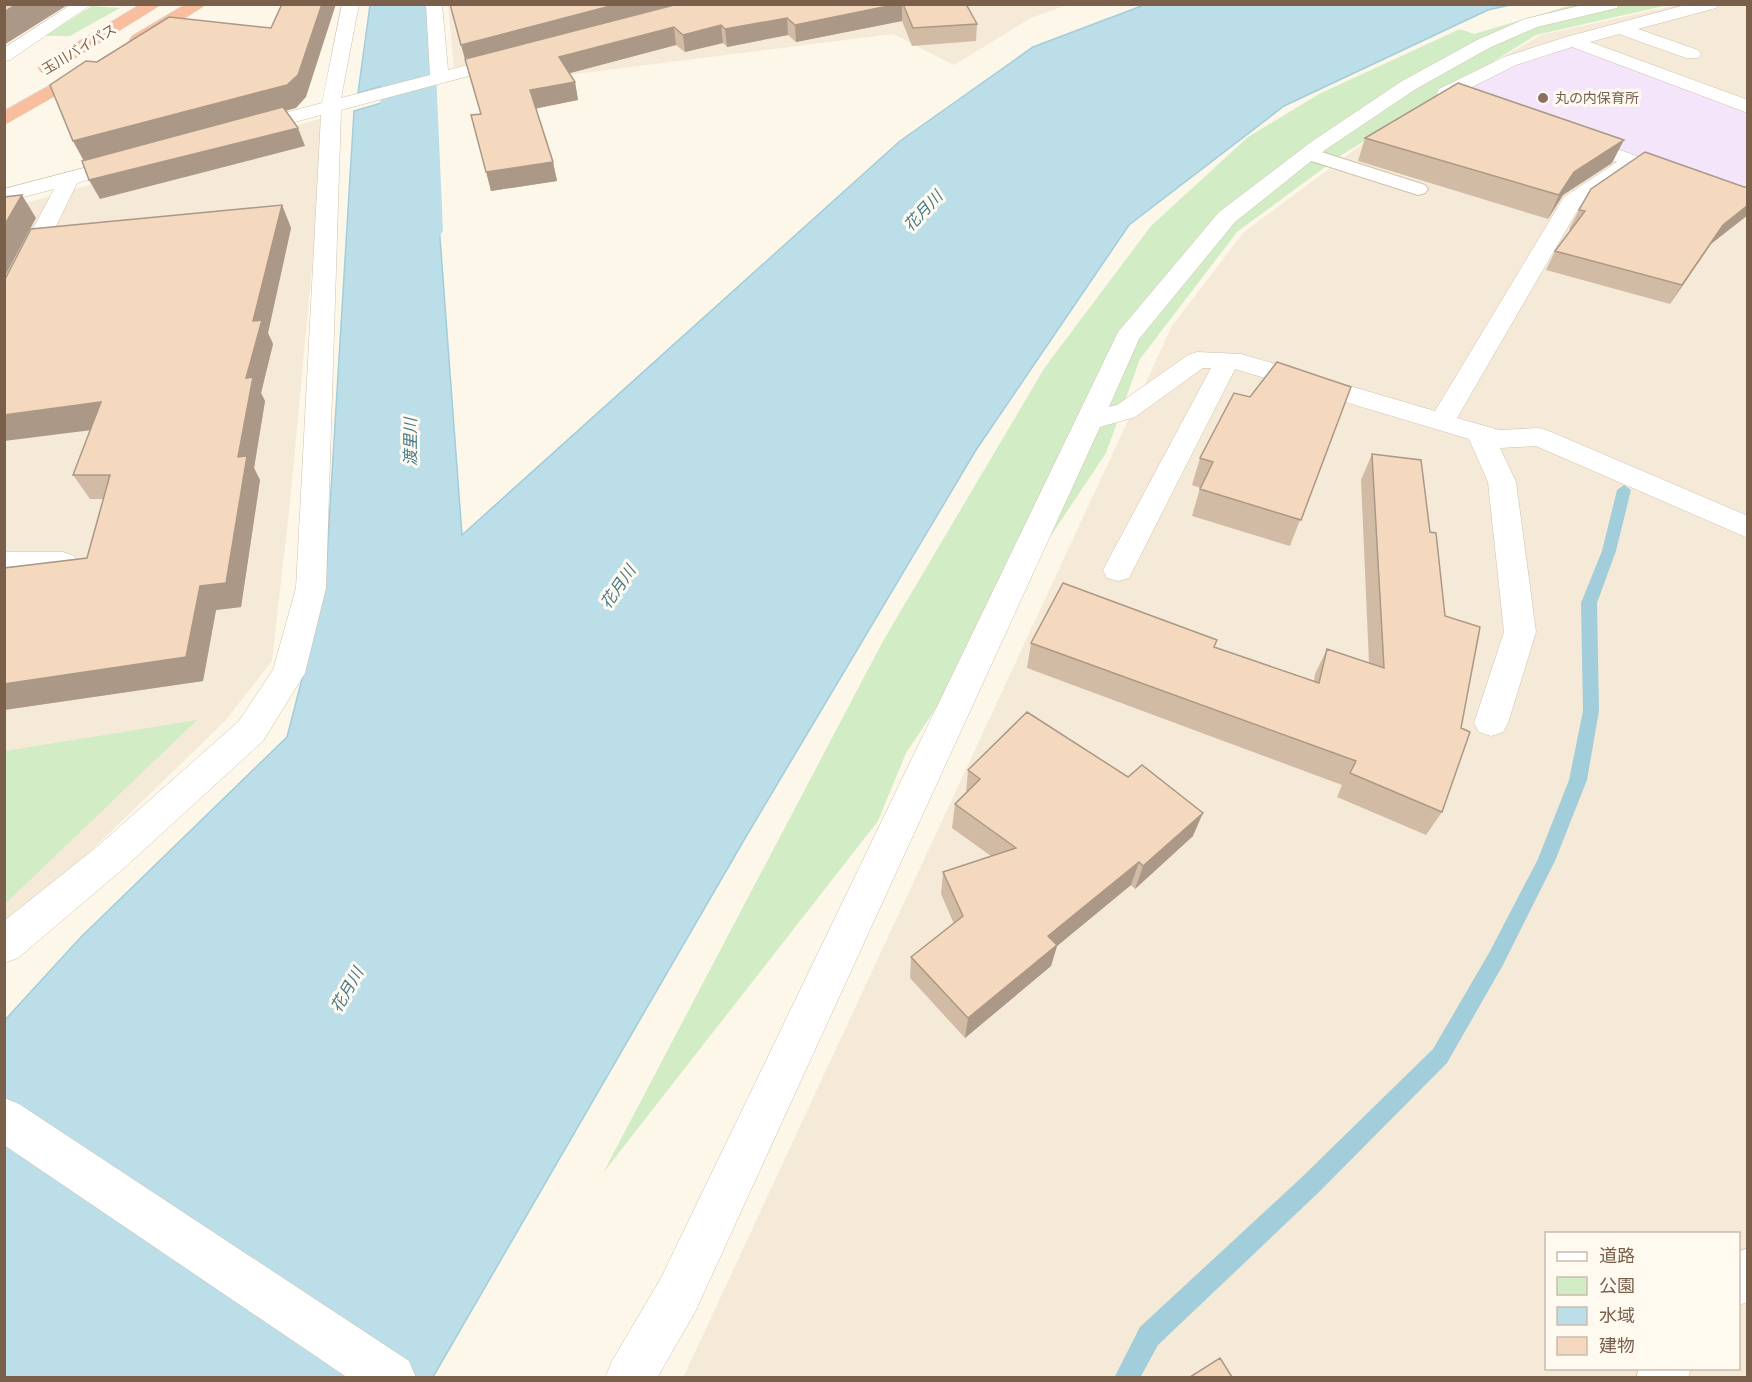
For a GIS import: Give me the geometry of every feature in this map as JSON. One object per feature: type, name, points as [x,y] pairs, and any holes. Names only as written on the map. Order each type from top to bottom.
[{"type":"highway","name":"玉川バイパス","points":[[34,75],[154,4]]},
{"type":"highway","name":"玉川バイパス","points":[[127,46],[199,4]]},
{"type":"highway","name":"玉川バイパス","points":[[4,118],[107,58]]},
{"type":"street","points":[[4,56],[84,4]]},
{"type":"street","points":[[4,945],[111,856],[251,731],[289,673],[311,588],[351,4]]},
{"type":"street","points":[[434,4],[439,78]]},
{"type":"street","points":[[629,1377],[678,1295],[1127,337],[1227,217],[1309,154],[1409,85],[1483,44],[1531,23],[1616,16],[1710,4]]},
{"type":"street","points":[[1488,108],[1446,93],[1510,61],[1572,41],[1616,16]]},
{"type":"street","points":[[1616,16],[1692,54]]},
{"type":"street","points":[[1572,41],[1748,107]]},
{"type":"street","points":[[228,135],[532,54]]},
{"type":"street","points":[[1554,132],[1687,180]]},
{"type":"street","points":[[4,196],[148,157]]},
{"type":"street","points":[[1441,423],[1572,202],[1632,160]]},
{"type":"street","points":[[4,308],[65,189],[67,179]]},
{"type":"street","points":[[1088,423],[1126,411],[1197,360],[1242,362],[1498,439],[1539,437],[1748,528]]},
{"type":"street","points":[[1118,570],[1227,361]]},
{"type":"street","points":[[1480,434],[1502,482],[1520,632],[1491,723]]},
{"type":"street","points":[[4,563],[63,563]]},
{"type":"street","points":[[4,1119],[392,1377]]},
{"type":"lane","points":[[1309,154],[1418,189]]},
{"type":"shaded area","points":[[448,5],[1067,5],[1031,18],[954,65],[893,34],[497,84],[454,67]]},
{"type":"shaded area","points":[[1677,5],[1747,5],[1747,1377],[683,1378],[1172,326],[1244,232],[1404,113],[1541,35]]},
{"type":"shaded area","points":[[1572,45],[1747,112],[1747,197],[1458,93],[1514,64]]},
{"type":"shaded area","points":[[326,117],[290,502],[272,661],[225,721],[5,934],[5,209]]},
{"type":"green space","points":[[1572,5],[1668,5],[1536,35],[1340,156],[1237,232],[1140,359],[1106,453],[906,753],[878,821],[603,1173],[883,641],[1045,367],[1151,226],[1248,137],[1321,93],[1460,29],[1474,34]]},
{"type":"green space","points":[[92,6],[120,8],[70,36],[45,36]]},
{"type":"green space","points":[[197,720],[5,904],[5,751]]},
{"type":"water","points":[[370,5],[425,5],[428,73],[358,93]]},
{"type":"water","name":"花月川","points":[[1144,5],[1510,5],[1488,10],[1284,106],[1129,225],[976,450],[744,840],[433,1377],[5,1377],[4,1021],[80,938],[287,737],[325,590],[354,111],[429,89],[462,535],[900,141],[1033,47]]},
{"type":"building","points":[[4,4],[17,4],[4,12]]},
{"type":"building","points":[[282,4],[322,4],[298,75],[287,85],[73,141],[50,85],[86,61],[97,62],[169,17],[271,28]]},
{"type":"building","points":[[450,4],[618,4],[461,45]]},
{"type":"building","points":[[678,4],[898,4],[795,25],[787,18],[725,29],[721,25],[683,35],[674,27],[559,57],[575,82],[530,90],[553,162],[486,172],[471,115],[481,114],[465,59]]},
{"type":"building","points":[[903,4],[966,4],[977,24],[913,28]]},
{"type":"building","points":[[1458,83],[1624,140],[1574,172],[1559,195],[1365,138]]},
{"type":"building","points":[[283,107],[298,128],[89,180],[82,161]]},
{"type":"building","points":[[1645,152],[1748,187],[1748,205],[1723,225],[1682,285],[1555,251],[1585,211],[1579,210],[1591,189]]},
{"type":"building","points":[[22,195],[4,226],[4,197]]},
{"type":"building","points":[[282,205],[253,321],[262,320],[246,378],[253,377],[238,457],[247,456],[226,583],[200,586],[186,657],[4,684],[4,568],[87,558],[110,475],[73,475],[101,402],[4,415],[4,281],[31,229]]},
{"type":"building","points":[[1277,362],[1351,387],[1301,520],[1200,489],[1213,462],[1200,458],[1234,393],[1250,397]]},
{"type":"building","points":[[1372,454],[1421,460],[1430,532],[1436,533],[1445,616],[1480,627],[1461,728],[1470,732],[1442,812],[1350,773],[1356,761],[1031,643],[1063,583],[1217,640],[1214,647],[1319,683],[1327,649],[1384,668]]},
{"type":"building","points":[[1027,712],[1128,777],[1142,765],[1203,813],[1143,866],[1139,862],[1048,936],[1057,945],[968,1018],[911,957],[963,916],[943,872],[1016,848],[955,804],[980,779],[968,770]]},
{"type":"building","points":[[1220,1358],[1232,1377],[1190,1377]]},
{"type":"waterway","name":"渡里川","points":[[408,4],[410,231]]},
{"type":"waterway","points":[[1126,1378],[1149,1336],[1310,1185],[1440,1056],[1496,959],[1546,861],[1578,780],[1591,711],[1589,603],[1609,551],[1624,490]]},
{"type":"place","name":"丸の内保育所","points":[[1543,98]]}]
